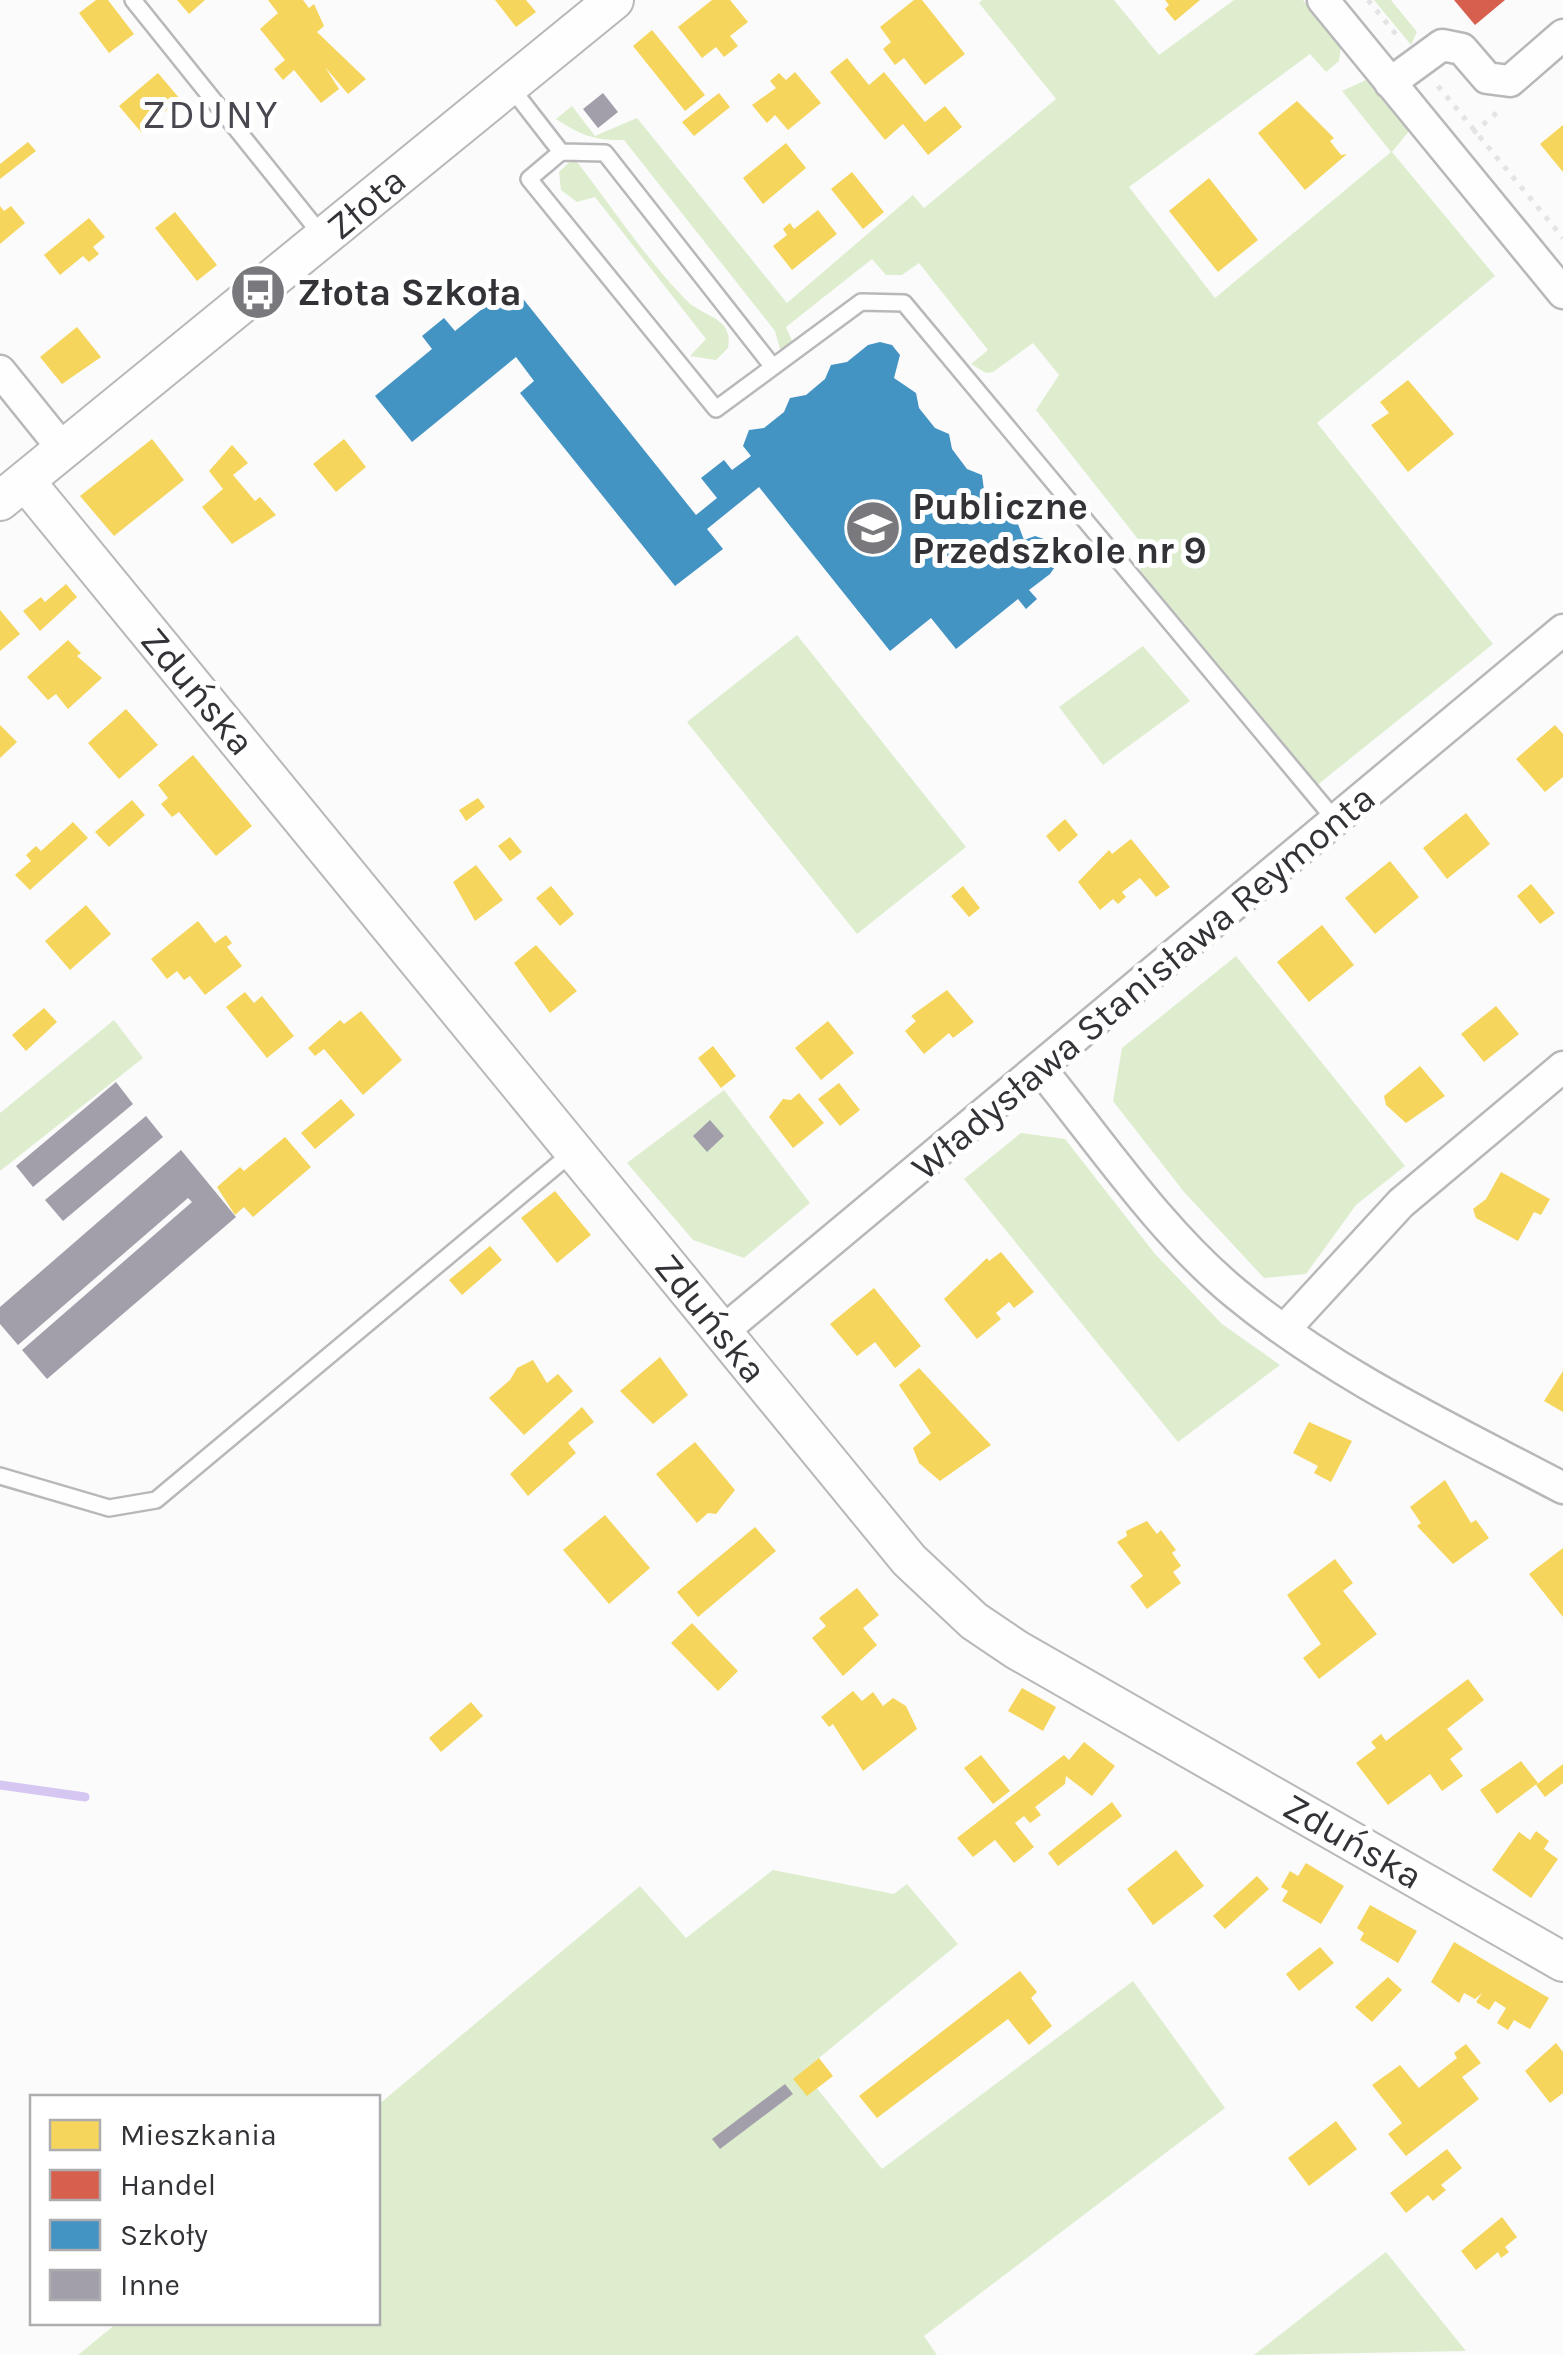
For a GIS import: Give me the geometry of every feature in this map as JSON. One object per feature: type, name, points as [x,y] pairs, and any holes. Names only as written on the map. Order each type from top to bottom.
[{"type":"street","name":"Złota","points":[[12,491],[614,0]]},
{"type":"street","points":[[1323,0],[1563,294]]},
{"type":"street","points":[[1390,83],[1442,45],[1462,49],[1487,78],[1510,81],[1563,34]]},
{"type":"street","points":[[0,371],[63,449]]},
{"type":"street","name":"Zduńska","points":[[12,491],[576,1150],[909,1560],[974,1621],[1563,1962]]},
{"type":"street","name":"Władysława Stanisława Reymonta","points":[[722,1332],[1563,630]]},
{"type":"street","points":[[1284,1330],[1401,1202],[1563,1067]]},
{"type":"street","points":[[1040,1068],[1164,1220],[1232,1291],[1284,1330],[1395,1399],[1563,1488]]},
{"type":"lane","points":[[133,0],[324,238]]},
{"type":"lane","points":[[509,85],[561,152]]},
{"type":"lane","points":[[773,367],[604,153],[561,152],[528,179],[716,409],[773,367],[861,302],[904,303],[1336,821]]},
{"type":"lane","points":[[0,1476],[109,1508],[156,1500],[576,1150]]},
{"type":"path","points":[[1368,0],[1563,238]]},
{"type":"green space","points":[[1114,0],[1159,55],[1234,0],[1303,0],[1341,47],[1339,61],[1326,72],[1310,54],[1129,187],[1215,298],[1391,152],[1342,91],[1366,80],[1410,130],[1392,152],[1495,276],[1317,423],[1493,644],[1316,786],[1140,572],[1141,560],[1149,553],[1036,410],[1059,375],[1033,343],[986,373],[971,364],[988,350],[919,263],[902,275],[886,275],[872,259],[786,327],[795,348],[780,349],[775,331],[624,140],[589,136],[556,119],[572,106],[595,136],[637,118],[787,303],[913,195],[924,208],[1056,99],[979,3]]},
{"type":"green space","points":[[1374,0],[1391,0],[1417,32],[1411,45]]},
{"type":"green space","points":[[574,158],[671,284],[693,306],[722,324],[729,338],[728,348],[716,360],[690,356],[706,339],[595,197],[577,202],[561,190],[559,172]]},
{"type":"green space","points":[[797,635],[966,847],[857,934],[687,722]]},
{"type":"green space","points":[[1143,646],[1190,701],[1103,765],[1059,707]]},
{"type":"green space","points":[[1236,956],[1405,1166],[1356,1205],[1306,1274],[1264,1278],[1184,1192],[1113,1101],[1122,1048]]},
{"type":"green space","points":[[114,1020],[143,1058],[0,1171],[0,1113]]},
{"type":"green space","points":[[724,1090],[810,1203],[744,1258],[693,1240],[627,1163]]},
{"type":"green space","points":[[1021,1133],[1065,1139],[1155,1254],[1222,1324],[1280,1365],[1178,1442],[964,1179]]},
{"type":"green space","points":[[773,1870],[894,1894],[907,1884],[958,1944],[803,2071],[882,2169],[1133,1981],[1225,2108],[924,2336],[937,2355],[78,2355],[115,2325],[380,2325],[380,2103],[640,1886],[686,1938]]},
{"type":"green space","points":[[1386,2252],[1466,2351],[1254,2355]]},
{"type":"building: Mieszkania","points":[[96,0],[108,0],[134,34],[109,53],[79,13]]},
{"type":"building: Mieszkania","points":[[177,0],[205,0],[189,14]]},
{"type":"building: Mieszkania","points":[[268,0],[303,0],[309,8],[314,4],[324,26],[317,32],[366,79],[348,94],[325,67],[339,89],[321,103],[294,70],[283,80],[274,69],[285,60],[260,29],[278,13]]},
{"type":"building: Mieszkania","points":[[495,0],[526,0],[536,12],[516,27]]},
{"type":"building: Mieszkania","points":[[712,0],[730,0],[748,22],[730,36],[738,46],[724,57],[716,47],[702,58],[678,27]]},
{"type":"building: Mieszkania","points":[[914,0],[922,0],[965,54],[925,85],[904,58],[895,65],[883,49],[891,42],[880,27]]},
{"type":"building: Mieszkania","points":[[1165,0],[1200,0],[1175,21],[1165,9],[1169,5]]},
{"type":"building: Mieszkania","points":[[652,30],[705,95],[685,111],[633,46]]},
{"type":"building: Mieszkania","points":[[847,58],[869,85],[884,72],[925,122],[945,106],[962,127],[928,155],[903,124],[885,140],[830,72]]},
{"type":"building: Mieszkania","points":[[795,72],[821,103],[788,130],[775,115],[767,123],[752,105],[776,88],[770,81],[779,73],[786,80]]},
{"type":"building: Mieszkania","points":[[158,73],[180,99],[141,132],[119,106]]},
{"type":"building: Mieszkania","points":[[719,93],[730,107],[694,136],[682,122]]},
{"type":"building: Mieszkania","points":[[1297,101],[1334,138],[1330,141],[1341,155],[1347,154],[1305,190],[1258,133]]},
{"type":"building: Mieszkania","points":[[1563,125],[1563,172],[1540,144]]},
{"type":"building: Mieszkania","points":[[28,142],[36,151],[0,179],[0,164]]},
{"type":"building: Mieszkania","points":[[786,143],[806,168],[763,204],[743,178]]},
{"type":"building: Mieszkania","points":[[852,172],[884,212],[863,229],[831,189]]},
{"type":"building: Mieszkania","points":[[1209,178],[1258,240],[1218,272],[1169,211]]},
{"type":"building: Mieszkania","points":[[0,206],[4,211],[11,206],[25,223],[0,244]]},
{"type":"building: Mieszkania","points":[[818,210],[837,234],[792,270],[773,246],[787,235],[783,229],[790,223],[794,229]]},
{"type":"building: Mieszkania","points":[[175,212],[217,265],[197,281],[155,228]]},
{"type":"building: Mieszkania","points":[[89,218],[105,237],[93,247],[99,254],[89,262],[83,256],[60,275],[44,255]]},
{"type":"building: Mieszkania","points":[[77,327],[101,357],[62,384],[40,357]]},
{"type":"building: Mieszkania","points":[[1408,380],[1454,434],[1408,472],[1371,425],[1389,413],[1380,402]]},
{"type":"building: Mieszkania","points":[[152,439],[184,480],[114,536],[80,496]]},
{"type":"building: Mieszkania","points":[[344,439],[366,467],[336,492],[313,464]]},
{"type":"building: Mieszkania","points":[[232,445],[248,463],[233,475],[255,501],[260,497],[276,515],[232,544],[202,507],[223,489],[209,471]]},
{"type":"building: Mieszkania","points":[[66,584],[77,597],[40,631],[23,611],[41,597],[45,602]]},
{"type":"building: Mieszkania","points":[[0,610],[20,634],[0,651]]},
{"type":"building: Mieszkania","points":[[68,640],[81,653],[77,656],[102,678],[68,709],[56,694],[48,700],[27,677]]},
{"type":"building: Mieszkania","points":[[126,709],[158,745],[119,779],[88,743]]},
{"type":"building: Mieszkania","points":[[0,725],[17,742],[0,758]]},
{"type":"building: Mieszkania","points":[[1555,725],[1563,734],[1563,777],[1545,792],[1516,759]]},
{"type":"building: Mieszkania","points":[[193,755],[252,826],[216,856],[179,812],[172,817],[161,804],[168,798],[158,785]]},
{"type":"building: Mieszkania","points":[[478,798],[485,807],[466,821],[459,810]]},
{"type":"building: Mieszkania","points":[[132,800],[145,815],[109,847],[95,832]]},
{"type":"building: Mieszkania","points":[[1466,813],[1490,844],[1447,879],[1423,848]]},
{"type":"building: Mieszkania","points":[[1065,819],[1078,835],[1059,852],[1046,836]]},
{"type":"building: Mieszkania","points":[[73,822],[88,838],[30,890],[15,875],[31,861],[26,855],[36,846],[41,851]]},
{"type":"building: Mieszkania","points":[[510,837],[522,852],[510,861],[498,846]]},
{"type":"building: Mieszkania","points":[[1131,839],[1170,887],[1156,897],[1140,878],[1122,892],[1126,897],[1118,904],[1113,899],[1100,910],[1078,882],[1109,850],[1112,854]]},
{"type":"building: Mieszkania","points":[[1390,861],[1419,897],[1375,934],[1345,898]]},
{"type":"building: Mieszkania","points":[[476,865],[503,900],[475,921],[453,882]]},
{"type":"building: Mieszkania","points":[[1531,884],[1555,913],[1540,924],[1517,896]]},
{"type":"building: Mieszkania","points":[[551,886],[574,914],[560,926],[536,898]]},
{"type":"building: Mieszkania","points":[[963,886],[980,908],[969,917],[951,896]]},
{"type":"building: Mieszkania","points":[[86,905],[111,934],[70,970],[45,941]]},
{"type":"building: Mieszkania","points":[[198,921],[215,943],[226,935],[232,943],[227,947],[242,966],[205,995],[190,976],[184,980],[177,971],[167,979],[151,959]]},
{"type":"building: Mieszkania","points":[[1322,925],[1354,965],[1309,1002],[1277,962]]},
{"type":"building: Mieszkania","points":[[536,945],[577,991],[550,1013],[514,963]]},
{"type":"building: Mieszkania","points":[[947,990],[974,1022],[953,1038],[949,1033],[924,1054],[905,1031],[916,1021],[911,1016]]},
{"type":"building: Mieszkania","points":[[245,992],[254,1003],[262,996],[294,1036],[267,1058],[226,1007]]},
{"type":"building: Mieszkania","points":[[1496,1006],[1519,1034],[1484,1062],[1461,1034]]},
{"type":"building: Mieszkania","points":[[44,1008],[57,1022],[26,1051],[12,1035]]},
{"type":"building: Mieszkania","points":[[361,1011],[402,1060],[363,1095],[324,1049],[315,1056],[308,1048],[340,1020],[344,1024]]},
{"type":"building: Mieszkania","points":[[828,1021],[854,1053],[821,1080],[795,1048]]},
{"type":"building: Mieszkania","points":[[713,1046],[736,1076],[721,1088],[698,1058]]},
{"type":"building: Mieszkania","points":[[1420,1066],[1445,1096],[1406,1123],[1386,1105],[1384,1096]]},
{"type":"building: Mieszkania","points":[[839,1083],[860,1110],[840,1126],[818,1099]]},
{"type":"building: Mieszkania","points":[[799,1093],[824,1123],[793,1148],[769,1117],[783,1099],[791,1100]]},
{"type":"building: Mieszkania","points":[[341,1099],[355,1115],[315,1149],[301,1133]]},
{"type":"building: Mieszkania","points":[[285,1137],[311,1167],[253,1217],[244,1207],[235,1215],[217,1187],[240,1167],[244,1171]]},
{"type":"building: Mieszkania","points":[[1501,1172],[1550,1199],[1541,1215],[1534,1212],[1518,1241],[1476,1218],[1473,1209],[1486,1199]]},
{"type":"building: Mieszkania","points":[[555,1191],[591,1235],[557,1263],[521,1218]]},
{"type":"building: Mieszkania","points":[[490,1246],[502,1260],[462,1295],[449,1280]]},
{"type":"building: Mieszkania","points":[[1001,1252],[1034,1292],[1014,1308],[1009,1302],[996,1313],[1001,1319],[977,1339],[944,1299],[987,1258],[989,1261]]},
{"type":"building: Mieszkania","points":[[874,1288],[921,1346],[895,1368],[875,1342],[857,1356],[830,1324]]},
{"type":"building: Mieszkania","points":[[660,1357],[688,1395],[653,1424],[620,1391]]},
{"type":"building: Mieszkania","points":[[533,1360],[547,1383],[558,1374],[573,1391],[524,1435],[489,1398],[510,1380],[517,1368]]},
{"type":"building: Mieszkania","points":[[919,1368],[991,1445],[940,1481],[919,1463],[913,1448],[931,1433],[899,1385]]},
{"type":"building: Mieszkania","points":[[1563,1371],[1563,1412],[1544,1401]]},
{"type":"building: Mieszkania","points":[[582,1407],[594,1422],[568,1443],[576,1453],[528,1496],[510,1474]]},
{"type":"building: Mieszkania","points":[[1309,1422],[1352,1441],[1331,1482],[1314,1473],[1318,1466],[1293,1453]]},
{"type":"building: Mieszkania","points":[[695,1442],[735,1490],[716,1514],[708,1513],[697,1523],[656,1474]]},
{"type":"building: Mieszkania","points":[[1445,1480],[1471,1523],[1476,1520],[1489,1538],[1453,1564],[1417,1526],[1421,1523],[1410,1507]]},
{"type":"building: Mieszkania","points":[[605,1515],[650,1568],[609,1604],[563,1550]]},
{"type":"building: Mieszkania","points":[[1147,1521],[1157,1534],[1161,1530],[1176,1550],[1172,1553],[1181,1566],[1173,1572],[1181,1583],[1147,1609],[1130,1586],[1143,1576],[1117,1542],[1127,1536],[1126,1531]]},
{"type":"building: Mieszkania","points":[[755,1527],[776,1551],[698,1617],[677,1592]]},
{"type":"building: Mieszkania","points":[[1563,1548],[1563,1617],[1529,1574]]},
{"type":"building: Mieszkania","points":[[1335,1559],[1353,1583],[1343,1591],[1377,1634],[1319,1679],[1303,1658],[1321,1644],[1287,1595]]},
{"type":"building: Mieszkania","points":[[857,1588],[879,1615],[863,1628],[877,1645],[843,1676],[812,1638],[826,1626],[819,1618]]},
{"type":"building: Mieszkania","points":[[692,1623],[738,1671],[718,1691],[671,1643]]},
{"type":"building: Mieszkania","points":[[1468,1679],[1484,1700],[1447,1729],[1463,1749],[1450,1759],[1463,1776],[1442,1791],[1430,1774],[1388,1805],[1356,1763],[1376,1748],[1371,1742],[1381,1734],[1386,1741]]},
{"type":"building: Mieszkania","points":[[1022,1688],[1056,1707],[1043,1731],[1008,1711]]},
{"type":"building: Mieszkania","points":[[853,1691],[862,1701],[873,1692],[883,1706],[893,1698],[906,1706],[917,1729],[863,1771],[833,1724],[829,1727],[821,1717]]},
{"type":"building: Mieszkania","points":[[471,1702],[483,1716],[441,1752],[429,1738]]},
{"type":"building: Mieszkania","points":[[1084,1742],[1115,1766],[1092,1796],[1066,1776],[1065,1784],[1035,1807],[1041,1815],[1030,1823],[1024,1816],[1015,1823],[1034,1847],[1014,1863],[995,1840],[973,1857],[957,1838],[1064,1755],[1069,1760]]},
{"type":"building: Mieszkania","points":[[981,1755],[1010,1791],[993,1804],[964,1768]]},
{"type":"building: Mieszkania","points":[[1521,1761],[1538,1783],[1497,1814],[1480,1790]]},
{"type":"building: Mieszkania","points":[[1563,1764],[1563,1783],[1545,1797],[1536,1785]]},
{"type":"building: Mieszkania","points":[[1112,1802],[1122,1816],[1058,1866],[1048,1853]]},
{"type":"building: Mieszkania","points":[[1536,1831],[1549,1841],[1544,1849],[1558,1859],[1531,1898],[1492,1870],[1519,1832],[1530,1840]]},
{"type":"building: Mieszkania","points":[[1176,1850],[1204,1886],[1153,1925],[1127,1889]]},
{"type":"building: Mieszkania","points":[[1306,1863],[1344,1886],[1321,1924],[1282,1901],[1288,1891],[1281,1887],[1290,1871],[1298,1876]]},
{"type":"building: Mieszkania","points":[[1257,1876],[1269,1889],[1225,1929],[1213,1916]]},
{"type":"building: Mieszkania","points":[[1370,1905],[1417,1931],[1398,1963],[1360,1940],[1364,1933],[1357,1928]]},
{"type":"building: Mieszkania","points":[[1454,1942],[1549,1998],[1530,2029],[1514,2020],[1508,2030],[1497,2023],[1506,2008],[1495,2001],[1489,2010],[1476,2002],[1482,1993],[1475,1999],[1464,1993],[1459,2003],[1431,1982]]},
{"type":"building: Mieszkania","points":[[1320,1947],[1334,1963],[1299,1991],[1286,1974]]},
{"type":"building: Mieszkania","points":[[1020,1971],[1037,1992],[1031,1998],[1052,2026],[1029,2045],[1008,2019],[877,2118],[859,2096]]},
{"type":"building: Mieszkania","points":[[1388,1977],[1402,1990],[1372,2022],[1355,2007]]},
{"type":"building: Mieszkania","points":[[1556,2043],[1563,2052],[1563,2093],[1550,2103],[1525,2071]]},
{"type":"building: Mieszkania","points":[[1466,2044],[1481,2063],[1462,2077],[1479,2099],[1406,2156],[1388,2134],[1402,2123],[1372,2085],[1400,2065],[1419,2088],[1457,2058],[1454,2053]]},
{"type":"building: Mieszkania","points":[[819,2058],[833,2076],[807,2096],[793,2079]]},
{"type":"building: Mieszkania","points":[[1336,2121],[1357,2149],[1309,2186],[1288,2158]]},
{"type":"building: Mieszkania","points":[[1447,2149],[1462,2168],[1441,2185],[1446,2190],[1433,2201],[1428,2195],[1406,2213],[1390,2193]]},
{"type":"building: Mieszkania","points":[[1502,2217],[1517,2237],[1505,2247],[1509,2252],[1501,2258],[1498,2252],[1476,2270],[1461,2251]]},
{"type":"building: Handel","points":[[1454,0],[1505,0],[1475,25]]},
{"type":"building: Szkoły","points":[[512,285],[696,515],[717,498],[701,478],[724,460],[732,470],[751,456],[743,446],[749,430],[764,428],[784,412],[790,398],[806,395],[825,379],[831,365],[847,362],[868,345],[880,342],[892,345],[900,355],[894,378],[916,393],[919,408],[935,428],[949,434],[952,449],[967,469],[982,475],[984,490],[1000,510],[1015,516],[1024,540],[1035,536],[1047,540],[1056,550],[1057,564],[1029,590],[1037,599],[1026,609],[1018,599],[956,649],[931,618],[890,651],[759,487],[707,529],[723,549],[675,586],[520,393],[534,381],[516,357],[412,442],[375,396],[432,349],[422,336],[444,318],[455,331]]},
{"type":"building: Inne","points":[[603,93],[618,112],[598,128],[583,109]]},
{"type":"building: Inne","points":[[116,1082],[133,1104],[33,1187],[16,1166]]},
{"type":"building: Inne","points":[[146,1116],[163,1137],[63,1221],[45,1200]]},
{"type":"building: Inne","points":[[710,1120],[724,1136],[707,1152],[693,1136]]},
{"type":"building: Inne","points":[[181,1150],[236,1217],[47,1379],[22,1350],[192,1202],[188,1198],[18,1345],[0,1324],[0,1307]]},
{"type":"building: Inne","points":[[785,2084],[793,2094],[720,2149],[712,2139]]},
{"type":"waterway","points":[[0,1785],[85,1797]]},
{"type":"place","name":"Złota Szkoła","points":[[258,292]]},
{"type":"place","name":"Publiczne Przedszkole nr 9","points":[[873,528]]},
{"type":"district","name":"ZDUNY","points":[[211,114]]}]
